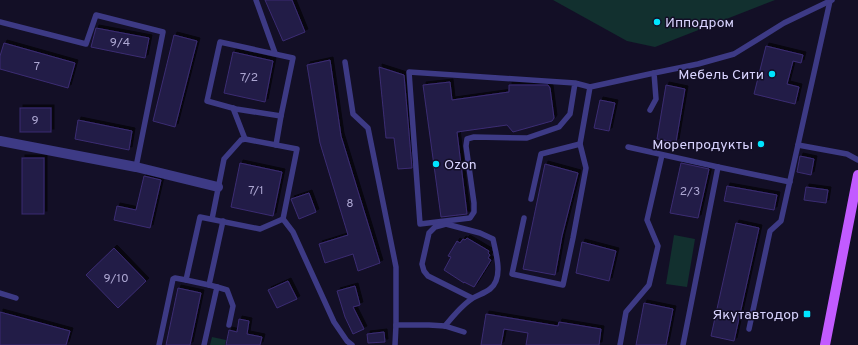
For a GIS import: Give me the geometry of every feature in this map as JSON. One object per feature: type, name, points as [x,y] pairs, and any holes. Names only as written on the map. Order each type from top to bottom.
[{"type":"main road","points":[[824,345],[858,175]]},
{"type":"street","points":[[0,141],[136,167],[218,187]]},
{"type":"lane","points":[[256,0],[275,54]]},
{"type":"lane","points":[[575,83],[570,114],[559,127],[527,138],[474,137],[467,139],[466,146],[474,212],[470,218],[420,224],[409,72],[575,83],[590,87],[698,64],[734,54],[784,23],[831,1]]},
{"type":"lane","points":[[749,328],[770,231],[781,221],[831,1]]},
{"type":"lane","points":[[0,22],[86,44],[96,15],[163,32],[136,167]]},
{"type":"lane","points":[[276,144],[293,58],[220,42],[207,102],[281,116]]},
{"type":"lane","points":[[345,62],[353,114],[368,128],[396,267],[395,345]]},
{"type":"lane","points":[[650,110],[656,99],[654,73]]},
{"type":"lane","points":[[524,218],[512,274],[563,286],[574,238],[586,168],[580,144],[590,87]]},
{"type":"lane","points":[[233,108],[245,138]]},
{"type":"lane","points":[[212,219],[224,159],[241,140],[245,138],[276,144],[296,150],[283,219],[293,232],[334,322],[347,341],[352,345]]},
{"type":"lane","points":[[531,199],[541,154],[580,144]]},
{"type":"lane","points":[[798,145],[848,154],[858,160]]},
{"type":"lane","points":[[628,147],[718,168],[790,182]]},
{"type":"lane","points":[[620,345],[626,312],[649,286],[658,246],[647,220],[662,155]]},
{"type":"lane","points":[[683,345],[718,168]]},
{"type":"lane","points":[[186,280],[199,218],[202,217],[260,229],[283,219]]},
{"type":"lane","points":[[209,285],[223,221]]},
{"type":"lane","points":[[444,326],[472,298],[490,289],[497,276],[498,260],[493,239],[480,233],[446,224],[435,227],[429,233],[422,264],[424,271],[428,276],[472,298]]},
{"type":"lane","points":[[159,345],[173,279],[175,278],[227,290],[233,304],[229,324]]},
{"type":"lane","points":[[204,345],[217,287]]},
{"type":"lane","points":[[0,293],[16,298]]},
{"type":"lane","points":[[396,324],[429,324],[444,326],[464,332]]},
{"type":"green space","name":"Ипподром","points":[[553,0],[775,0],[655,47],[627,41]]},
{"type":"green space","points":[[674,235],[695,239],[687,287],[666,284]]},
{"type":"green space","points":[[212,337],[226,340],[225,345],[210,345]]},
{"type":"building","points":[[265,0],[292,0],[305,32],[283,41]]},
{"type":"building","points":[[96,28],[149,38],[145,58],[91,47]]},
{"type":"building","points":[[174,35],[197,41],[175,127],[153,121]]},
{"type":"building","points":[[4,43],[75,63],[68,88],[0,69],[0,56]]},
{"type":"building","points":[[766,46],[803,55],[801,63],[793,61],[787,84],[799,87],[795,104],[754,94]]},
{"type":"building","points":[[233,52],[273,61],[265,102],[224,93]]},
{"type":"building","points":[[330,60],[341,136],[380,263],[358,271],[353,254],[325,263],[319,244],[348,235],[320,143],[307,65]]},
{"type":"building","points":[[379,67],[404,75],[412,168],[398,169],[394,138],[386,138]]},
{"type":"building","points":[[450,82],[452,100],[509,92],[509,85],[548,85],[550,88],[554,118],[552,121],[513,132],[507,125],[457,132],[467,214],[441,217],[423,85]]},
{"type":"building","points":[[666,85],[685,89],[676,142],[657,139]]},
{"type":"building","points":[[600,100],[615,103],[609,131],[594,128]]},
{"type":"building","points":[[20,108],[51,108],[51,132],[20,132]]},
{"type":"building","points":[[78,120],[132,131],[129,150],[75,139]]},
{"type":"building","points":[[800,156],[814,159],[811,175],[797,172]]},
{"type":"building","points":[[22,158],[44,158],[44,214],[22,214]]},
{"type":"building","points":[[240,163],[282,172],[273,216],[231,207]]},
{"type":"building","points":[[681,163],[709,169],[698,218],[670,213]]},
{"type":"building","points":[[545,164],[578,173],[562,236],[555,275],[523,269]]},
{"type":"building","points":[[144,176],[161,180],[150,228],[114,220],[117,206],[136,210]]},
{"type":"building","points":[[727,186],[777,195],[774,210],[724,201]]},
{"type":"building","points":[[806,187],[828,190],[826,203],[804,200]]},
{"type":"building","points":[[309,193],[316,212],[299,219],[291,199]]},
{"type":"building","points":[[736,223],[759,228],[734,341],[711,336]]},
{"type":"building","points":[[467,238],[489,251],[488,253],[490,255],[488,258],[491,260],[474,287],[464,283],[444,270],[451,257],[448,256],[457,241],[460,243],[463,239],[465,240]]},
{"type":"building","points":[[582,242],[616,251],[609,281],[576,273]]},
{"type":"building","points":[[114,248],[146,281],[118,308],[86,275]]},
{"type":"building","points":[[288,281],[297,299],[277,308],[268,290]]},
{"type":"building","points":[[355,286],[360,305],[353,307],[364,329],[353,334],[345,317],[337,291]]},
{"type":"building","points":[[178,288],[201,293],[190,345],[166,345]]},
{"type":"building","points":[[644,303],[673,309],[666,345],[636,345]]},
{"type":"building","points":[[0,312],[70,331],[66,345],[0,345]]},
{"type":"building","points":[[486,314],[558,326],[559,322],[601,329],[599,345],[526,345],[528,333],[504,329],[501,345],[481,345]]},
{"type":"building","points":[[239,319],[249,321],[247,334],[262,337],[260,345],[226,345],[229,330],[237,332]]},
{"type":"building","points":[[384,332],[385,342],[368,343],[367,334]]},
{"type":"place","name":"Ипподром","points":[[657,22]]},
{"type":"place","name":"Мебель Сити","points":[[772,74]]},
{"type":"place","name":"Морепродукты","points":[[761,144]]},
{"type":"place","name":"Ozon","points":[[436,164]]},
{"type":"place","name":"Якутавтодор","points":[[807,314]]}]
